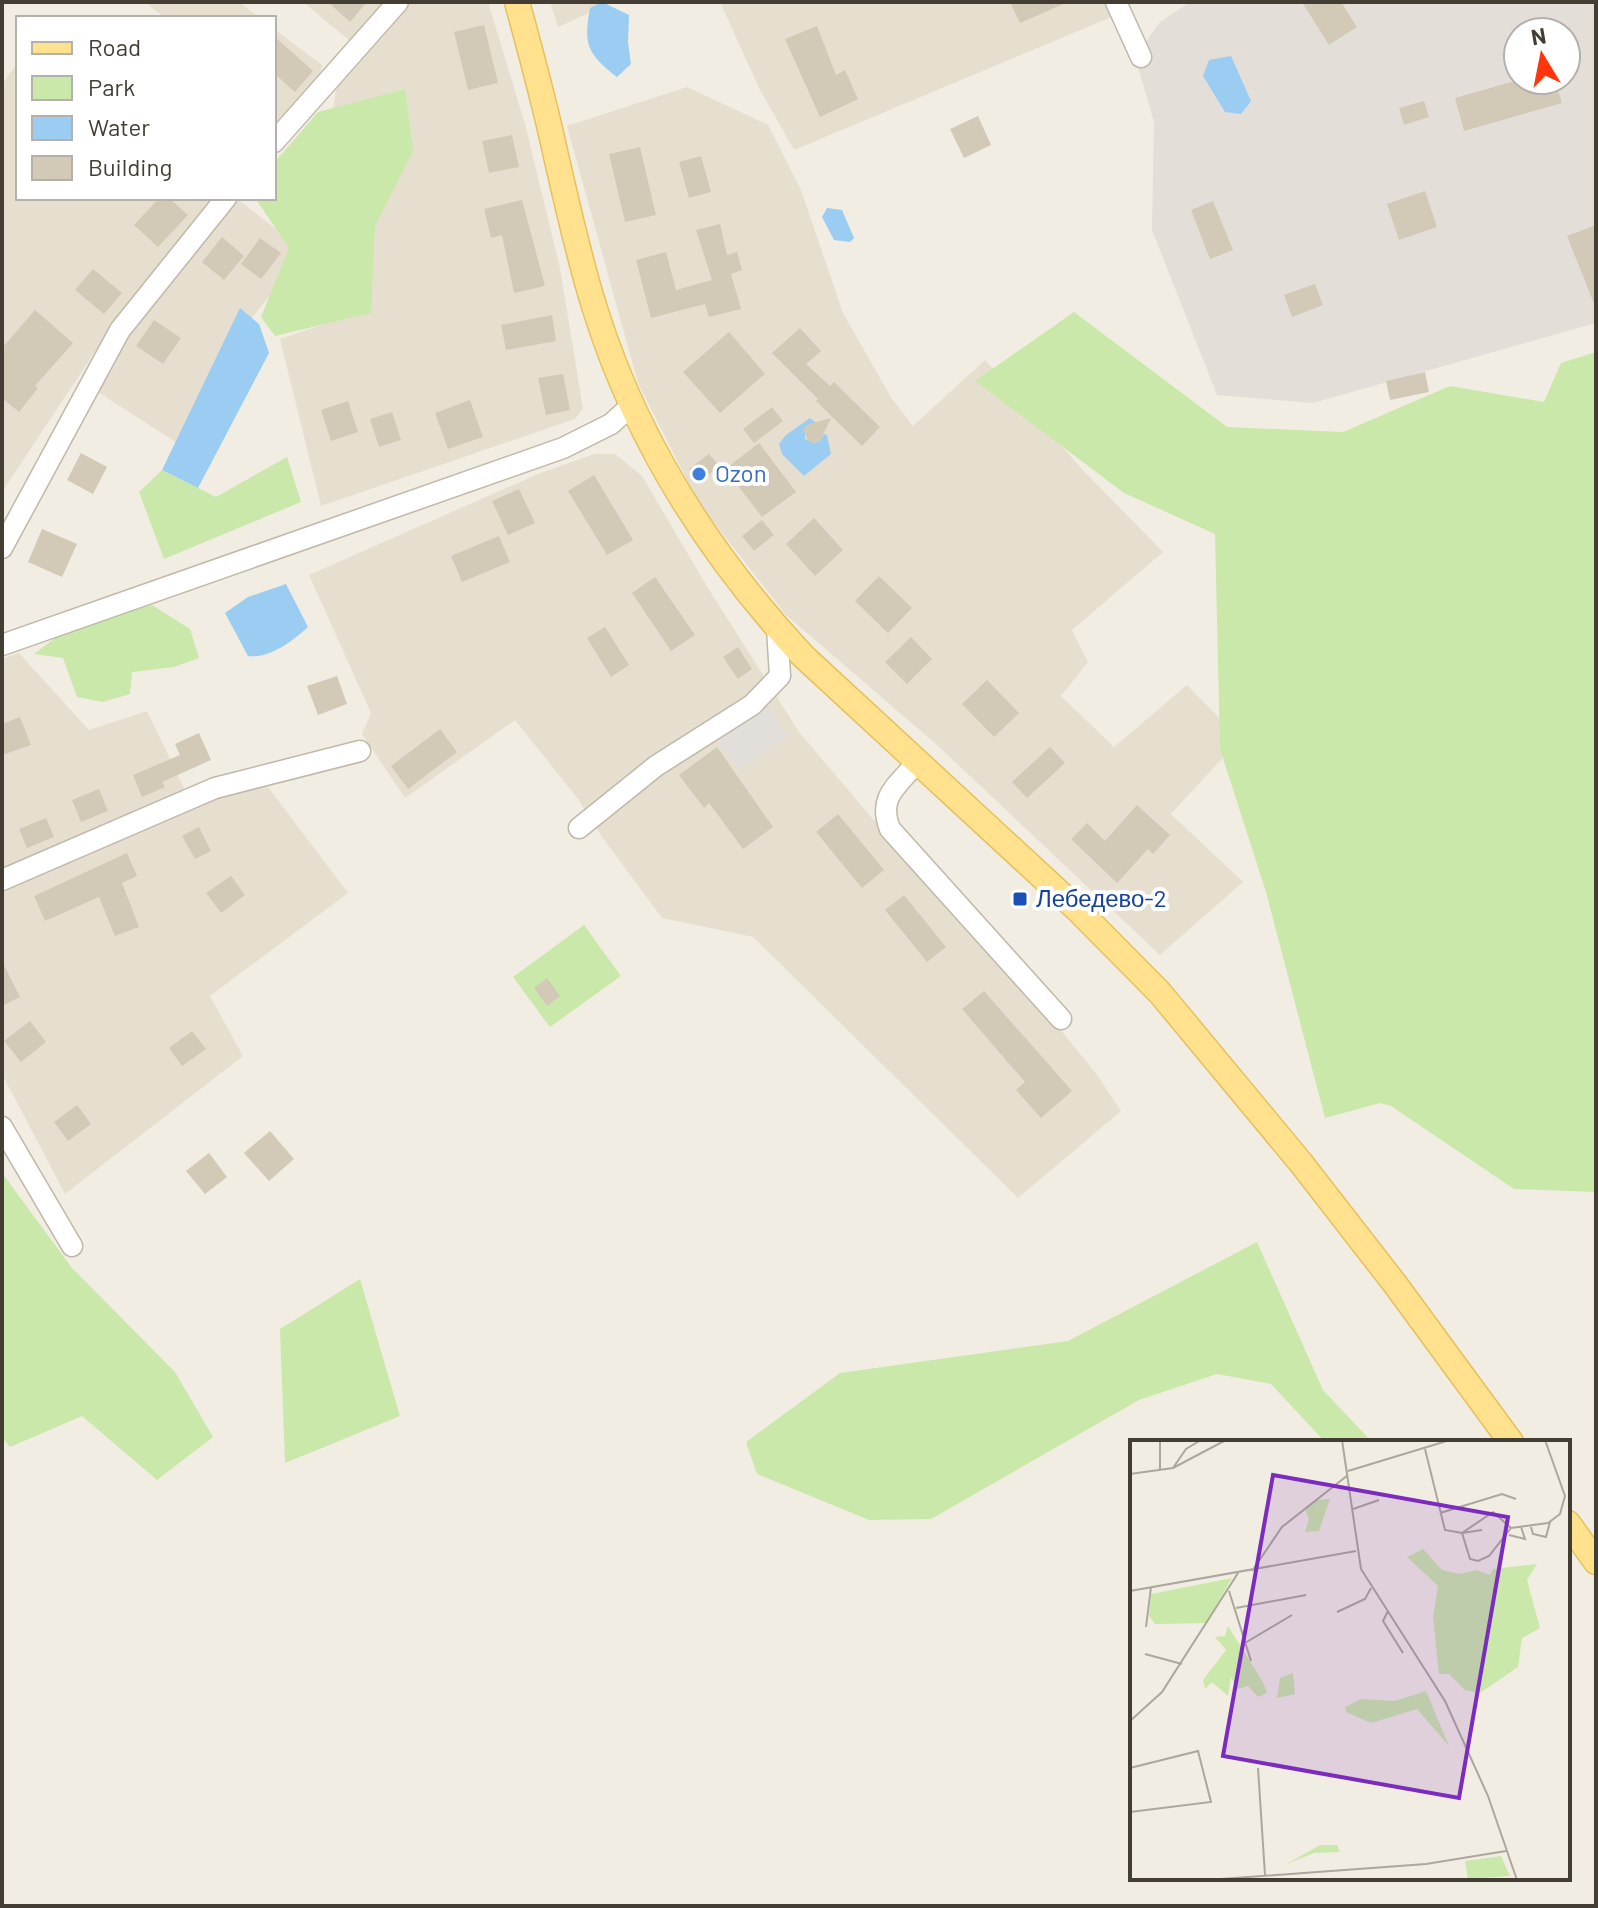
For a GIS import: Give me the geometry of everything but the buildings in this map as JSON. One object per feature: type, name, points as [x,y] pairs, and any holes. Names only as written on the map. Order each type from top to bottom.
[{"type":"main road","points":[[517,2],[586,279],[606,343],[632,405],[690,512],[724,563],[777,628],[825,678],[1106,936],[1186,1022],[1395,1284],[1510,1440]]},
{"type":"main road","points":[[1570,1526],[1596,1562]]},
{"type":"street","points":[[276,140],[398,2]]},
{"type":"street","points":[[1116,2],[1141,57]]},
{"type":"street","points":[[2,548],[120,330],[224,200]]},
{"type":"street","points":[[2,645],[563,448],[611,424],[632,405]]},
{"type":"street","points":[[579,828],[656,766],[752,705],[780,676],[777,628]]},
{"type":"street","points":[[2,880],[215,788],[360,751]]},
{"type":"street","points":[[918,761],[886,799],[884,812],[890,829],[1061,1019]]},
{"type":"street","points":[[2,1127],[72,1246]]},
{"type":"shaded area","points":[[145,2],[239,2],[257,16],[162,16]]},
{"type":"shaded area","points":[[303,2],[389,2],[351,42]]},
{"type":"shaded area","points":[[412,2],[488,2],[525,124],[560,268],[583,409],[575,419],[321,506],[280,339],[360,312],[328,146],[337,82]]},
{"type":"shaded area","points":[[550,2],[613,2],[558,27]]},
{"type":"shaded area","points":[[720,2],[1116,2],[1121,13],[794,150],[759,88]]},
{"type":"shaded area","points":[[1190,2],[1596,2],[1596,323],[1313,403],[1217,395],[1152,230],[1154,122],[1135,57],[1160,22]]},
{"type":"shaded area","points":[[276,30],[322,65],[317,87],[276,134]]},
{"type":"shaded area","points":[[16,64],[16,200],[213,200],[102,341],[2,492],[2,85]]},
{"type":"shaded area","points":[[687,87],[768,125],[801,190],[843,313],[892,399],[913,426],[985,360],[1081,468],[1163,552],[1072,630],[1088,662],[1061,696],[1114,747],[1187,685],[1240,739],[1171,814],[1243,882],[1160,955],[937,745],[786,615],[698,502],[638,383],[567,126]]},
{"type":"shaded area","points":[[234,200],[239,200],[305,252],[239,334],[180,445],[95,390],[130,326]]},
{"type":"shaded area","points":[[594,454],[615,454],[642,476],[799,732],[894,844],[1039,1003],[1097,1075],[1121,1111],[1018,1198],[753,937],[662,918],[578,799],[515,720],[405,798],[362,734],[371,713],[309,575],[538,474]]},
{"type":"shaded area","points":[[19,653],[89,730],[147,711],[194,809],[228,794],[268,787],[348,893],[210,996],[243,1056],[65,1194],[2,1074],[2,659]]},
{"type":"shaded area","points":[[764,701],[789,735],[739,771],[714,737]]},
{"type":"green space","points":[[405,89],[413,151],[375,226],[371,313],[275,336],[261,317],[289,248],[256,200],[276,200],[276,161],[318,112]]},
{"type":"green space","points":[[1074,312],[1227,427],[1343,432],[1450,386],[1544,402],[1561,363],[1596,352],[1596,1192],[1514,1189],[1391,1106],[1380,1103],[1325,1118],[1266,892],[1220,749],[1215,534],[1124,493],[975,381]]},
{"type":"green space","points":[[287,457],[301,502],[164,559],[139,492],[162,470],[216,497]]},
{"type":"green space","points":[[152,605],[190,629],[199,658],[174,667],[132,672],[130,694],[103,702],[77,697],[63,658],[34,654],[59,635]]},
{"type":"green space","points":[[584,925],[621,976],[550,1027],[513,977]]},
{"type":"green space","points":[[2,1173],[72,1268],[175,1372],[213,1437],[157,1480],[82,1416],[10,1447],[2,1437]]},
{"type":"green space","points":[[1257,1242],[1323,1390],[1370,1440],[1323,1440],[1271,1384],[1217,1374],[1139,1400],[931,1519],[869,1520],[757,1474],[746,1442],[840,1373],[1068,1341]]},
{"type":"green space","points":[[360,1279],[400,1416],[285,1463],[280,1329]]},
{"type":"water","points":[[602,2],[629,15],[631,64],[617,77],[594,55],[588,40],[590,8]]},
{"type":"water","points":[[1231,56],[1251,101],[1241,114],[1225,112],[1203,76],[1209,60]]},
{"type":"water","points":[[827,208],[842,210],[854,238],[850,242],[834,240],[822,217]]},
{"type":"water","points":[[240,308],[259,324],[269,353],[198,488],[162,470]]},
{"type":"water","points":[[810,418],[816,423],[809,424],[805,429],[805,439],[814,443],[820,441],[824,434],[827,435],[831,454],[804,476],[782,454],[779,444]]},
{"type":"water","points":[[286,584],[308,627],[272,652],[248,656],[225,613],[248,597]]},
{"type":"place","name":"Ozon","points":[[699,474]]},
{"type":"place","name":"Лебедево-2","points":[[1020,899]]}]
